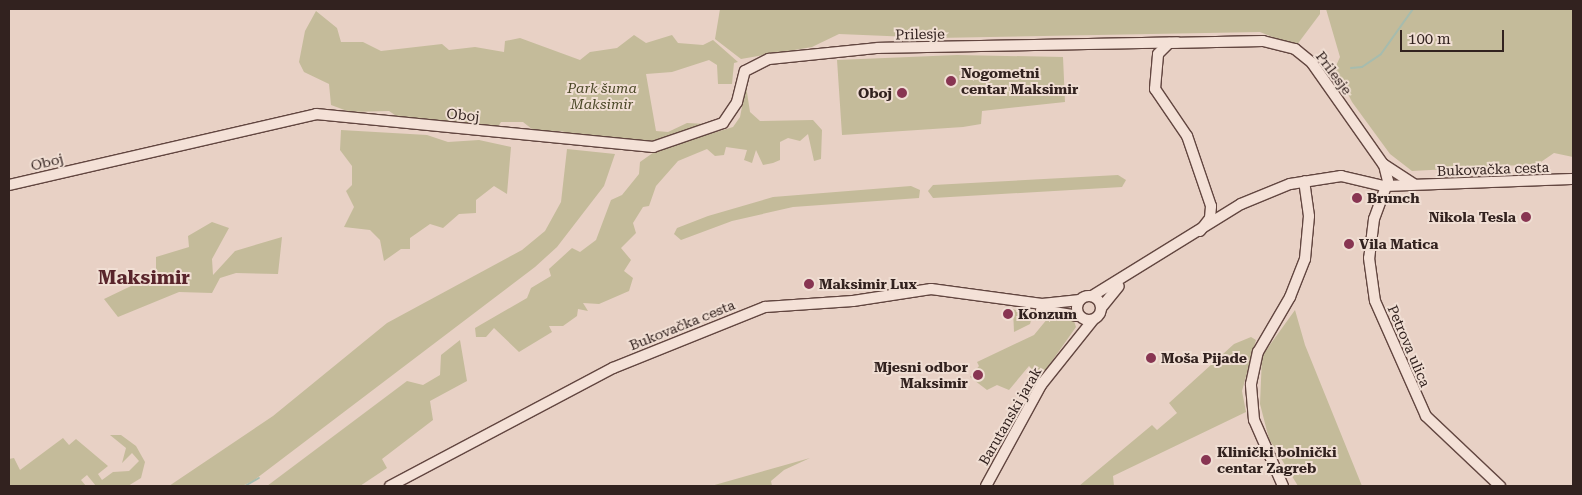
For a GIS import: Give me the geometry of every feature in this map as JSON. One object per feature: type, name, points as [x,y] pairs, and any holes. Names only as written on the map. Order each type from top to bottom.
[{"type":"main road","points":[[1157,58],[1164,46],[1177,42]]},
{"type":"main road","name":"Prilesje","points":[[878,48],[1271,42],[1294,49],[1312,63],[1383,164],[1388,176],[1386,186]]},
{"type":"main road","points":[[1142,43],[1153,48],[1157,58],[1157,95],[1187,136],[1212,210],[1227,214]]},
{"type":"main road","name":"Oboj","points":[[9,185],[316,114],[653,147],[724,123],[737,102],[742,75],[754,63],[878,48]]},
{"type":"main road","name":"Prilesje","points":[[1383,164],[1410,183]]},
{"type":"main road","points":[[1355,177],[1374,190],[1374,219]]},
{"type":"main road","name":"Bukovačka cesta","points":[[1092,296],[1127,278],[1261,194],[1304,181],[1355,177],[1386,186],[1410,183],[1573,179]]},
{"type":"main road","points":[[1283,486],[1254,420],[1252,384],[1258,352],[1290,297],[1305,259],[1309,216],[1304,181]]},
{"type":"main road","name":"Petrova ulica","points":[[1386,186],[1374,219],[1369,264],[1373,294],[1417,400],[1440,434],[1500,486]]},
{"type":"main road","name":"Bukovačka cesta","points":[[1200,231],[1212,210]]},
{"type":"main road","name":"Bukovačka cesta","points":[[1101,308],[1127,278]]},
{"type":"main road","name":"Bukovačka cesta","points":[[390,486],[613,368],[765,307],[853,301],[931,289],[1052,305],[1080,300]]},
{"type":"main road","points":[[1078,337],[1080,300],[1092,296],[1101,308],[1093,320],[1080,316]]},
{"type":"main road","name":"Bukovačka cesta","points":[[1012,301],[1080,316]]},
{"type":"main road","name":"Barutanski jarak","points":[[986,486],[1041,385],[1093,320]]},
{"type":"green space","points":[[720,9],[1320,9],[1320,14],[1296,46],[1260,32],[935,38],[839,34],[812,47],[741,59],[715,39]]},
{"type":"green space","points":[[1326,9],[1573,9],[1573,157],[1554,153],[1538,164],[1412,171],[1390,154],[1352,102],[1335,68],[1340,57]]},
{"type":"green space","name":"Park šuma Maksimir","points":[[316,11],[337,28],[341,42],[363,42],[381,51],[442,44],[449,50],[475,47],[504,52],[505,41],[520,38],[580,60],[590,52],[617,48],[634,35],[646,43],[672,35],[678,43],[703,45],[713,40],[738,62],[734,63],[732,84],[718,84],[717,65],[709,60],[672,72],[646,74],[656,131],[668,132],[687,123],[706,124],[665,140],[595,142],[561,131],[537,133],[523,122],[501,122],[496,130],[404,121],[389,111],[350,112],[331,105],[329,84],[304,72],[299,62],[305,31]]},
{"type":"green space","name":"Nogometni centar Maksimir","points":[[957,55],[1063,57],[1065,102],[982,111],[981,124],[963,127],[842,135],[837,60]]},
{"type":"green space","points":[[746,86],[750,112],[760,121],[813,120],[822,130],[821,159],[814,161],[808,134],[800,141],[788,138],[780,142],[780,160],[773,163],[763,165],[756,150],[752,163],[744,160],[747,150],[726,147],[724,155],[715,156],[707,149],[678,161],[656,186],[649,206],[643,207],[633,223],[636,233],[621,248],[631,260],[624,271],[633,278],[629,291],[599,304],[583,303],[588,311],[578,309],[577,316],[563,326],[549,326],[552,332],[519,352],[494,328],[486,337],[476,337],[475,328],[527,298],[531,288],[551,276],[549,269],[572,248],[580,252],[596,240],[611,200],[622,195],[639,174],[640,162],[657,150],[733,127],[740,117]]},
{"type":"green space","points":[[341,130],[427,135],[448,142],[479,140],[511,147],[507,194],[494,186],[476,200],[476,213],[459,214],[443,228],[430,224],[410,238],[410,249],[401,249],[384,261],[380,240],[370,230],[344,227],[354,207],[346,191],[352,185],[352,166],[340,150]]},
{"type":"green space","points":[[567,149],[615,154],[604,186],[557,247],[535,267],[253,481],[242,486],[169,486],[273,416],[387,323],[522,250],[545,231],[561,202]]},
{"type":"green space","points":[[1118,175],[1126,180],[1122,187],[933,198],[928,191],[933,185]]},
{"type":"green space","points":[[911,186],[920,190],[919,198],[793,207],[732,221],[681,240],[674,234],[677,228],[708,216],[773,197]]},
{"type":"green space","points":[[212,222],[229,228],[212,259],[213,275],[235,251],[282,237],[278,274],[236,273],[220,278],[212,293],[179,292],[118,317],[104,299],[156,274],[156,257],[189,247],[188,236]]},
{"type":"green space","points":[[1013,309],[1032,317],[1030,324],[1014,332]]},
{"type":"green space","points":[[1295,310],[1305,345],[1362,486],[1298,486],[1269,439],[1260,404],[1262,356]]},
{"type":"green space","points":[[1048,318],[1073,318],[1076,327],[1040,378],[1029,366],[1009,390],[997,385],[987,390],[970,377],[979,366],[977,362],[1034,335]]},
{"type":"green space","points":[[1251,337],[1256,340],[1242,391],[1246,412],[1113,476],[1114,486],[1079,486],[1152,425],[1157,430],[1177,413],[1169,403],[1234,344]]},
{"type":"green space","points":[[460,340],[467,381],[430,401],[433,420],[382,459],[387,468],[360,486],[267,486],[407,381],[423,385],[440,375],[441,355]]},
{"type":"green space","points":[[110,435],[121,435],[136,446],[145,462],[141,478],[128,486],[96,486],[87,475],[81,480],[86,486],[9,486],[9,459],[14,458],[20,470],[63,438],[69,445],[76,439],[108,466],[98,474],[102,480],[113,472],[129,471],[139,461],[132,453],[122,463],[126,448]]},
{"type":"green space","points":[[810,458],[784,470],[771,481],[772,486],[711,486]]},
{"type":"waterway","points":[[1351,68],[1362,67],[1381,54],[1413,9]]},
{"type":"waterway","points":[[245,486],[259,478]]},
{"type":"place","name":"Nogometni centar Maksimir","points":[[951,81]]},
{"type":"place","name":"Oboj","points":[[902,93]]},
{"type":"place","name":"Brunch","points":[[1357,198]]},
{"type":"place","name":"Nikola Tesla","points":[[1526,217]]},
{"type":"place","name":"Vila Matica","points":[[1349,244]]},
{"type":"place","name":"Maksimir Lux","points":[[809,284]]},
{"type":"place","name":"Konzum","points":[[1008,314]]},
{"type":"place","name":"Moša Pijade","points":[[1151,358]]},
{"type":"place","name":"Mjesni odbor Maksimir","points":[[978,375]]},
{"type":"place","name":"Klinički bolnički centar Zagreb","points":[[1206,460]]},
{"type":"district","name":"Maksimir","points":[[144,278]]}]
